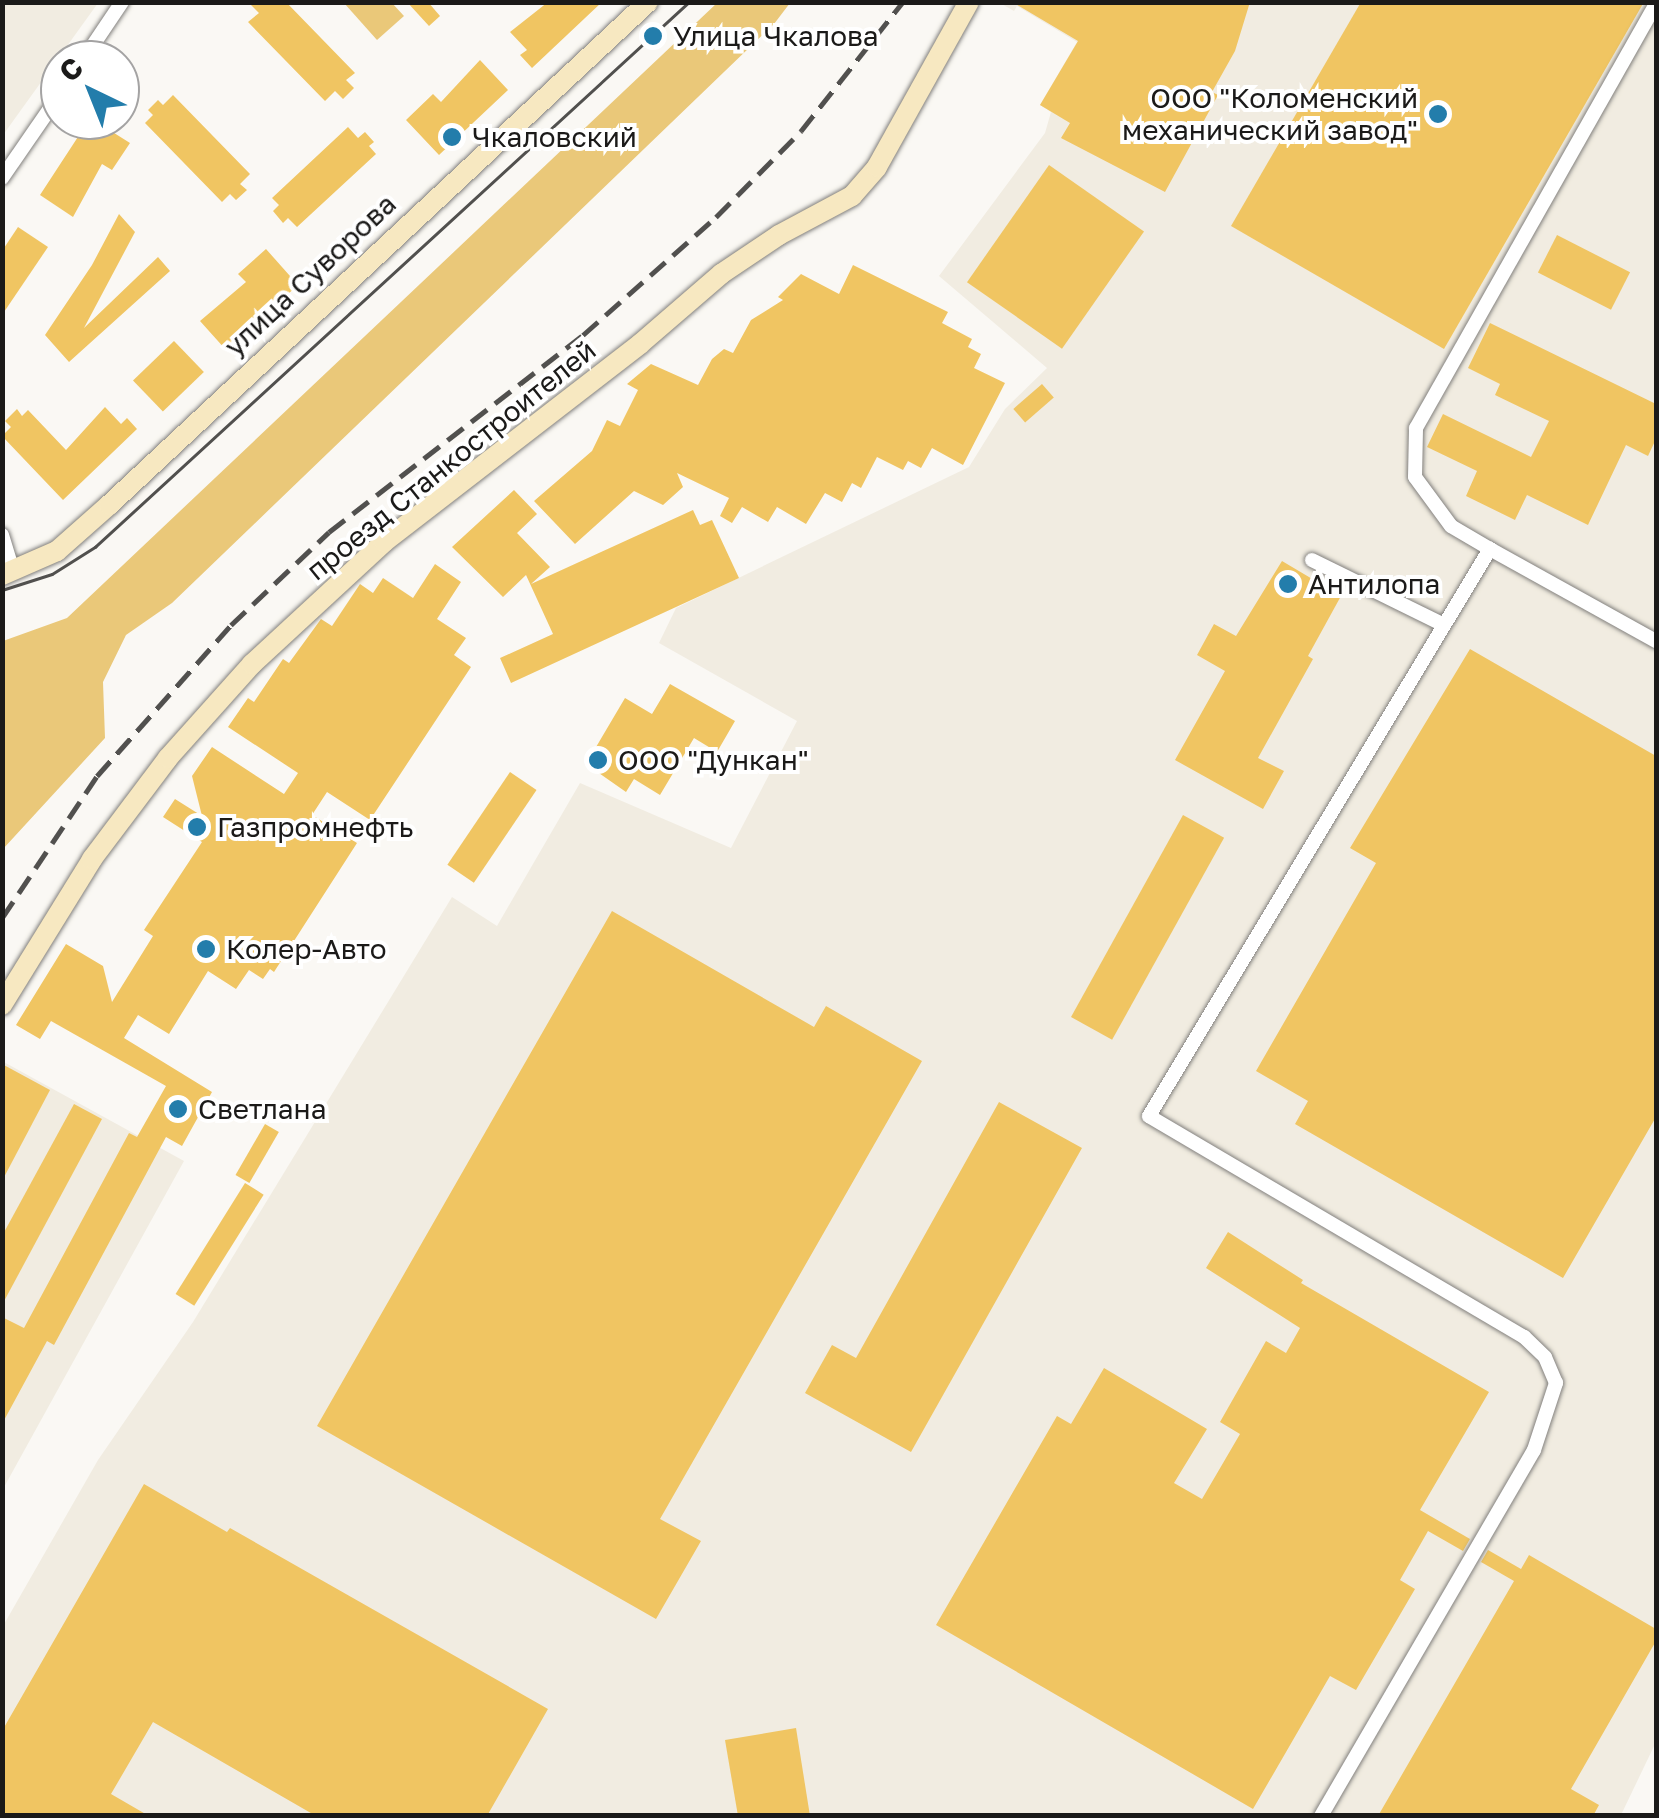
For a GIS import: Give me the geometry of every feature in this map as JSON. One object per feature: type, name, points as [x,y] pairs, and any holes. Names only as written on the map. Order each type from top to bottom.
[{"type":"main road","name":"улица Суворова","points":[[8,574],[57,551],[648,2]]},
{"type":"main road","name":"проезд Станкостроителей","points":[[2,1004],[92,858],[168,758],[252,664],[384,542],[640,344],[722,274],[779,235],[852,196],[877,167],[969,2]]},
{"type":"street","points":[[96,40],[122,2]]},
{"type":"street","points":[[1656,3],[1416,428],[1414,477],[1451,526],[1656,640]]},
{"type":"street","points":[[2,178],[40,123]]},
{"type":"street","points":[[2,535],[8,574]]},
{"type":"street","points":[[1321,1816],[1534,1450],[1556,1383],[1546,1356],[1524,1337],[1150,1116],[1442,624],[1490,550]]},
{"type":"street","points":[[1312,560],[1442,624]]},
{"type":"shaded area","points":[[2,3],[98,3],[71,40],[40,40],[40,84],[3,135]]},
{"type":"shaded area","points":[[344,3],[392,3],[404,16],[377,40]]},
{"type":"shaded area","points":[[717,3],[790,3],[774,24],[172,603],[126,635],[103,682],[105,738],[3,849],[3,641],[67,618]]},
{"type":"shaded area","points":[[1000,3],[1656,3],[1656,1742],[1621,1815],[3,1816],[3,1626],[98,1460],[193,1322],[452,897],[497,926],[580,783],[731,848],[797,721],[659,643],[676,608],[969,467],[1005,409],[1047,368],[939,276],[1045,133],[1051,112],[1040,105],[1077,42],[1017,6],[1014,11]]},
{"type":"shaded area","points":[[2,1061],[184,1161],[3,1489]]},
{"type":"building","points":[[248,2],[286,2],[355,73],[346,80],[354,88],[343,99],[335,91],[325,101],[248,22],[259,13]]},
{"type":"building","points":[[407,2],[428,2],[440,16],[429,26]]},
{"type":"building","points":[[548,2],[602,2],[532,68],[520,55],[527,50],[510,32]]},
{"type":"building","points":[[1012,2],[1250,2],[1235,51],[1212,92],[1218,95],[1165,192],[1061,138],[1070,123],[1040,105],[1078,41]]},
{"type":"building","name":"ООО \"Коломенский механический завод\"","points":[[1361,2],[1644,2],[1444,349],[1231,226]]},
{"type":"building","points":[[480,60],[508,90],[439,155],[406,120],[433,94],[441,102]]},
{"type":"building","points":[[173,95],[250,174],[240,184],[247,190],[236,200],[230,194],[222,202],[145,123],[153,115],[148,110],[158,100],[163,105]]},
{"type":"building","points":[[348,127],[358,138],[365,132],[374,142],[369,146],[376,154],[297,227],[288,218],[283,223],[273,211],[279,205],[272,198]]},
{"type":"building","points":[[76,140],[130,143],[112,170],[102,164],[73,217],[40,195]]},
{"type":"building","points":[[1049,165],[1144,232],[1062,349],[967,282]]},
{"type":"building","points":[[119,214],[135,232],[84,328],[158,257],[170,271],[69,362],[45,335],[92,265]]},
{"type":"building","points":[[18,227],[48,247],[2,315],[2,251]]},
{"type":"building","points":[[1557,235],[1630,272],[1611,310],[1538,272]]},
{"type":"building","points":[[266,249],[298,285],[226,350],[200,321],[246,282],[238,274]]},
{"type":"building","points":[[853,265],[948,312],[942,323],[972,339],[968,347],[981,354],[974,368],[1005,383],[963,465],[932,448],[921,468],[908,461],[903,470],[877,457],[861,488],[852,483],[842,502],[825,493],[806,524],[777,507],[768,522],[742,507],[732,523],[720,516],[729,498],[677,473],[683,487],[663,505],[634,491],[575,544],[534,501],[592,451],[607,420],[620,426],[638,390],[627,384],[651,364],[698,385],[712,359],[724,349],[733,353],[751,320],[783,300],[778,297],[801,274],[839,294]]},
{"type":"building","points":[[1490,323],[1656,404],[1656,439],[1648,456],[1626,445],[1588,525],[1527,495],[1515,520],[1466,496],[1477,471],[1427,447],[1443,414],[1531,457],[1549,421],[1495,395],[1500,384],[1468,368]]},
{"type":"building","points":[[174,341],[204,372],[163,412],[133,381]]},
{"type":"building","points":[[1042,384],[1054,398],[1025,423],[1013,409]]},
{"type":"building","points":[[105,407],[121,424],[127,418],[137,429],[63,500],[2,436],[11,427],[5,421],[17,409],[22,416],[28,410],[66,450]]},
{"type":"building","points":[[514,490],[537,514],[517,533],[550,567],[531,584],[693,510],[700,525],[712,520],[739,578],[511,683],[500,658],[553,634],[526,575],[503,597],[452,547]]},
{"type":"building","points":[[1282,561],[1341,596],[1308,656],[1313,659],[1258,758],[1284,771],[1263,809],[1175,760],[1225,671],[1197,655],[1214,624],[1236,636]]},
{"type":"building","points":[[435,564],[461,582],[437,619],[466,638],[454,655],[471,667],[370,820],[327,792],[312,815],[357,843],[274,972],[270,969],[263,979],[249,970],[236,989],[208,971],[169,1034],[138,1015],[124,1038],[212,1092],[182,1146],[166,1137],[54,1345],[47,1341],[2,1424],[2,1317],[24,1328],[129,1133],[137,1137],[166,1086],[51,1021],[40,1039],[16,1025],[66,944],[103,966],[112,1002],[153,936],[144,930],[202,842],[163,817],[175,799],[202,816],[192,776],[212,747],[284,794],[298,773],[228,727],[248,698],[254,702],[283,659],[289,663],[321,619],[332,626],[360,584],[373,593],[383,578],[413,598]]},
{"type":"building","points":[[1470,649],[1656,756],[1656,1117],[1563,1278],[1295,1124],[1308,1101],[1256,1071],[1376,863],[1350,848]]},
{"type":"building","points":[[670,684],[735,721],[717,752],[694,738],[660,795],[634,779],[626,792],[586,764],[625,698],[652,714]]},
{"type":"building","points":[[510,772],[537,790],[474,883],[447,865]]},
{"type":"building","points":[[1183,815],[1224,838],[1112,1040],[1071,1017]]},
{"type":"building","points":[[612,911],[814,1027],[826,1006],[922,1061],[660,1519],[701,1541],[656,1619],[317,1426]]},
{"type":"building","points":[[2,1064],[50,1090],[2,1181]]},
{"type":"building","points":[[999,1102],[1082,1148],[911,1452],[805,1393],[832,1345],[856,1358]]},
{"type":"building","points":[[74,1104],[102,1119],[2,1305],[2,1236]]},
{"type":"building","points":[[265,1124],[279,1132],[249,1183],[236,1175]]},
{"type":"building","points":[[245,1183],[264,1195],[194,1306],[176,1294]]},
{"type":"building","points":[[1228,1232],[1303,1280],[1301,1283],[1489,1392],[1420,1510],[1470,1539],[1463,1551],[1428,1531],[1400,1580],[1415,1589],[1356,1690],[1330,1676],[1253,1809],[936,1625],[1057,1416],[1071,1424],[1104,1368],[1207,1429],[1174,1483],[1202,1499],[1240,1434],[1220,1422],[1266,1341],[1286,1353],[1300,1328],[1206,1268]]},
{"type":"building","points":[[144,1484],[227,1532],[230,1528],[548,1709],[487,1816],[316,1816],[153,1722],[111,1794],[149,1816],[2,1816],[2,1731]]},
{"type":"building","points":[[1488,1550],[1521,1569],[1529,1555],[1656,1629],[1656,1641],[1571,1789],[1599,1805],[1593,1816],[1378,1816],[1514,1581],[1481,1562]]},
{"type":"building","points":[[796,1728],[810,1816],[738,1816],[725,1740]]},
{"type":"tram line","points":[[2,590],[52,574],[95,547],[689,2]]},
{"type":"railway","points":[[2,918],[97,776],[231,625],[329,532],[583,335],[716,217],[801,131],[903,2]]},
{"type":"place","name":"Улица Чкалова","points":[[653,36]]},
{"type":"place","name":"ООО \"Коломенский механический завод\"","points":[[1438,114]]},
{"type":"place","name":"Чкаловский","points":[[452,137]]},
{"type":"place","name":"Aнтилопа","points":[[1288,584]]},
{"type":"place","name":"ООО \"Дункан\"","points":[[598,760]]},
{"type":"place","name":"Газпромнефть","points":[[197,827]]},
{"type":"place","name":"Колер-Авто","points":[[206,949]]},
{"type":"place","name":"Светлана","points":[[178,1109]]}]
